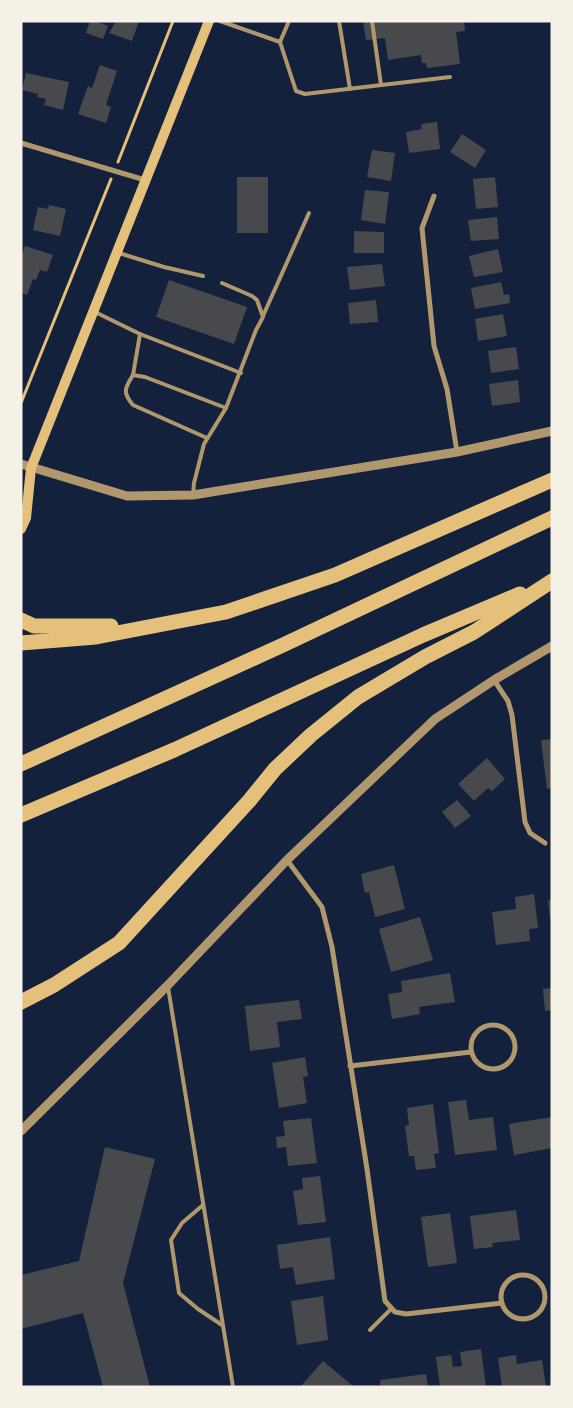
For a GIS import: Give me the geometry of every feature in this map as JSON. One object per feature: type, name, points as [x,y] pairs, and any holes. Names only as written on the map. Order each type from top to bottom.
[{"type":"highway","points":[[21,643],[96,636],[226,612],[335,575],[552,480]]},
{"type":"highway","points":[[21,764],[283,645],[552,518]]},
{"type":"highway","points":[[21,815],[174,750],[423,635],[552,581]]},
{"type":"highway","points":[[21,1002],[54,985],[119,943],[249,801],[275,768],[311,735],[358,697],[425,657],[474,632],[552,581]]},
{"type":"highway","points":[[21,620],[34,626],[160,624]]},
{"type":"main road","points":[[21,480],[93,312],[208,21]]},
{"type":"main road","points":[[21,529],[26,518],[26,466]]},
{"type":"street","points":[[21,143],[146,180]]},
{"type":"street","points":[[434,196],[422,228],[434,346],[447,389],[457,452]]},
{"type":"street","points":[[26,466],[127,496],[193,495],[457,452],[552,431]]},
{"type":"street","points":[[21,1131],[168,985],[287,860],[435,719],[494,680],[552,646]]},
{"type":"street","points":[[494,680],[508,701],[512,715],[525,822],[530,833],[545,843]]},
{"type":"street","points":[[287,860],[322,907],[332,947],[367,1169],[384,1296],[391,1309],[406,1314],[502,1304]]},
{"type":"street","points":[[499,1026],[511,1034],[514,1040],[514,1054],[511,1061],[499,1069],[485,1068],[474,1058],[472,1052],[473,1037],[484,1027],[499,1026]]},
{"type":"street","points":[[350,1066],[472,1052]]},
{"type":"street","points":[[519,1276],[534,1278],[540,1282],[544,1289],[545,1303],[537,1315],[531,1318],[517,1318],[505,1310],[502,1304],[501,1296],[503,1289],[513,1278],[519,1276]]},
{"type":"lane","points":[[220,21],[280,42]]},
{"type":"lane","points":[[289,21],[280,42],[296,91],[305,94],[450,77]]},
{"type":"lane","points":[[339,21],[350,89]]},
{"type":"lane","points":[[372,21],[381,85]]},
{"type":"lane","points":[[193,495],[194,483],[204,444],[226,408],[256,330],[309,213]]},
{"type":"lane","points":[[117,252],[164,268],[203,276]]},
{"type":"lane","points":[[222,283],[257,300],[263,317]]},
{"type":"lane","points":[[93,312],[140,334],[241,373]]},
{"type":"lane","points":[[140,334],[133,375],[125,387],[126,397],[133,405],[208,438]]},
{"type":"lane","points":[[133,375],[145,377],[226,408]]},
{"type":"lane","points":[[168,985],[233,1387]]},
{"type":"lane","points":[[203,1205],[182,1223],[171,1240],[179,1293],[198,1309],[223,1325]]},
{"type":"lane","points":[[370,1330],[391,1309]]},
{"type":"path","points":[[21,403],[115,171],[173,21]]},
{"type":"building","points":[[90,21],[96,21],[108,26],[103,39],[86,33]]},
{"type":"building","points":[[116,21],[139,21],[132,41],[109,33]]},
{"type":"building","points":[[363,21],[464,21],[465,31],[456,32],[460,64],[427,68],[426,63],[422,63],[421,55],[388,60],[385,38],[366,40]]},
{"type":"building","points":[[100,65],[117,71],[106,105],[111,107],[106,123],[78,114],[88,86],[92,88]]},
{"type":"building","points":[[26,73],[69,82],[63,110],[44,105],[46,99],[37,97],[38,94],[22,90]]},
{"type":"building","points":[[437,122],[440,149],[409,153],[406,132],[422,129],[421,124]]},
{"type":"building","points":[[462,134],[486,150],[475,168],[450,152]]},
{"type":"building","points":[[372,150],[395,153],[391,181],[367,177]]},
{"type":"building","points":[[237,177],[268,177],[268,233],[237,233]]},
{"type":"building","points":[[495,177],[498,207],[476,209],[473,179]]},
{"type":"building","points":[[365,190],[389,192],[385,224],[361,220]]},
{"type":"building","points":[[49,205],[66,209],[60,236],[33,230],[38,207],[48,209]]},
{"type":"building","points":[[497,217],[499,239],[471,241],[468,220]]},
{"type":"building","points":[[354,231],[384,232],[384,253],[354,253]]},
{"type":"building","points":[[25,246],[53,255],[47,272],[40,270],[36,280],[33,279],[27,295],[21,293],[21,258]]},
{"type":"building","points":[[498,249],[503,272],[474,277],[469,256]]},
{"type":"building","points":[[382,264],[385,286],[350,290],[347,267]]},
{"type":"building","points":[[169,280],[247,307],[234,344],[156,317]]},
{"type":"building","points":[[501,282],[504,295],[509,294],[510,303],[475,309],[471,288]]},
{"type":"building","points":[[376,300],[378,322],[350,324],[348,303]]},
{"type":"building","points":[[503,314],[507,336],[478,341],[475,319]]},
{"type":"building","points":[[516,347],[519,369],[491,373],[488,351]]},
{"type":"building","points":[[518,380],[520,402],[492,406],[489,384]]},
{"type":"building","points":[[552,739],[552,788],[547,789],[541,740]]},
{"type":"building","points":[[487,758],[505,779],[492,791],[488,788],[474,801],[458,784]]},
{"type":"building","points":[[457,800],[471,816],[455,828],[442,812]]},
{"type":"building","points":[[394,865],[405,909],[375,917],[369,892],[365,893],[361,874]]},
{"type":"building","points":[[534,894],[538,928],[529,929],[530,941],[496,945],[492,912],[516,909],[515,897]]},
{"type":"building","points":[[552,900],[552,918],[550,918],[548,901]]},
{"type":"building","points":[[420,917],[433,960],[391,972],[379,929]]},
{"type":"building","points":[[450,973],[455,1002],[419,1007],[420,1014],[392,1019],[388,994],[402,992],[401,981]]},
{"type":"building","points":[[552,988],[552,1010],[545,1011],[543,989]]},
{"type":"building","points":[[299,1000],[302,1019],[277,1022],[280,1047],[250,1051],[245,1006]]},
{"type":"building","points":[[305,1057],[308,1076],[303,1077],[307,1103],[279,1108],[272,1063]]},
{"type":"building","points":[[466,1100],[469,1120],[493,1117],[497,1150],[455,1155],[448,1102]]},
{"type":"building","points":[[433,1104],[439,1153],[434,1154],[436,1168],[416,1170],[414,1156],[409,1156],[405,1126],[409,1125],[407,1108]]},
{"type":"building","points":[[552,1117],[552,1148],[514,1155],[509,1124]]},
{"type":"building","points":[[311,1118],[317,1163],[288,1166],[286,1147],[277,1148],[276,1137],[285,1136],[283,1121]]},
{"type":"building","points":[[105,1147],[155,1159],[123,1283],[150,1387],[103,1387],[83,1313],[21,1329],[21,1275],[79,1261]]},
{"type":"building","points":[[320,1176],[326,1222],[298,1225],[293,1191],[303,1189],[302,1178]]},
{"type":"building","points":[[516,1210],[520,1240],[492,1243],[493,1247],[474,1249],[470,1216]]},
{"type":"building","points":[[450,1213],[457,1263],[428,1267],[421,1217]]},
{"type":"building","points":[[330,1237],[335,1279],[296,1285],[293,1267],[280,1269],[277,1245]]},
{"type":"building","points":[[323,1296],[328,1340],[297,1345],[291,1301]]},
{"type":"building","points":[[481,1349],[486,1387],[440,1387],[436,1357],[451,1355],[453,1367],[462,1366],[460,1352]]},
{"type":"building","points":[[516,1355],[517,1364],[542,1360],[546,1387],[502,1387],[498,1358]]},
{"type":"building","points":[[323,1361],[354,1387],[300,1387]]},
{"type":"building","points":[[426,1374],[428,1387],[381,1387],[380,1380]]}]
